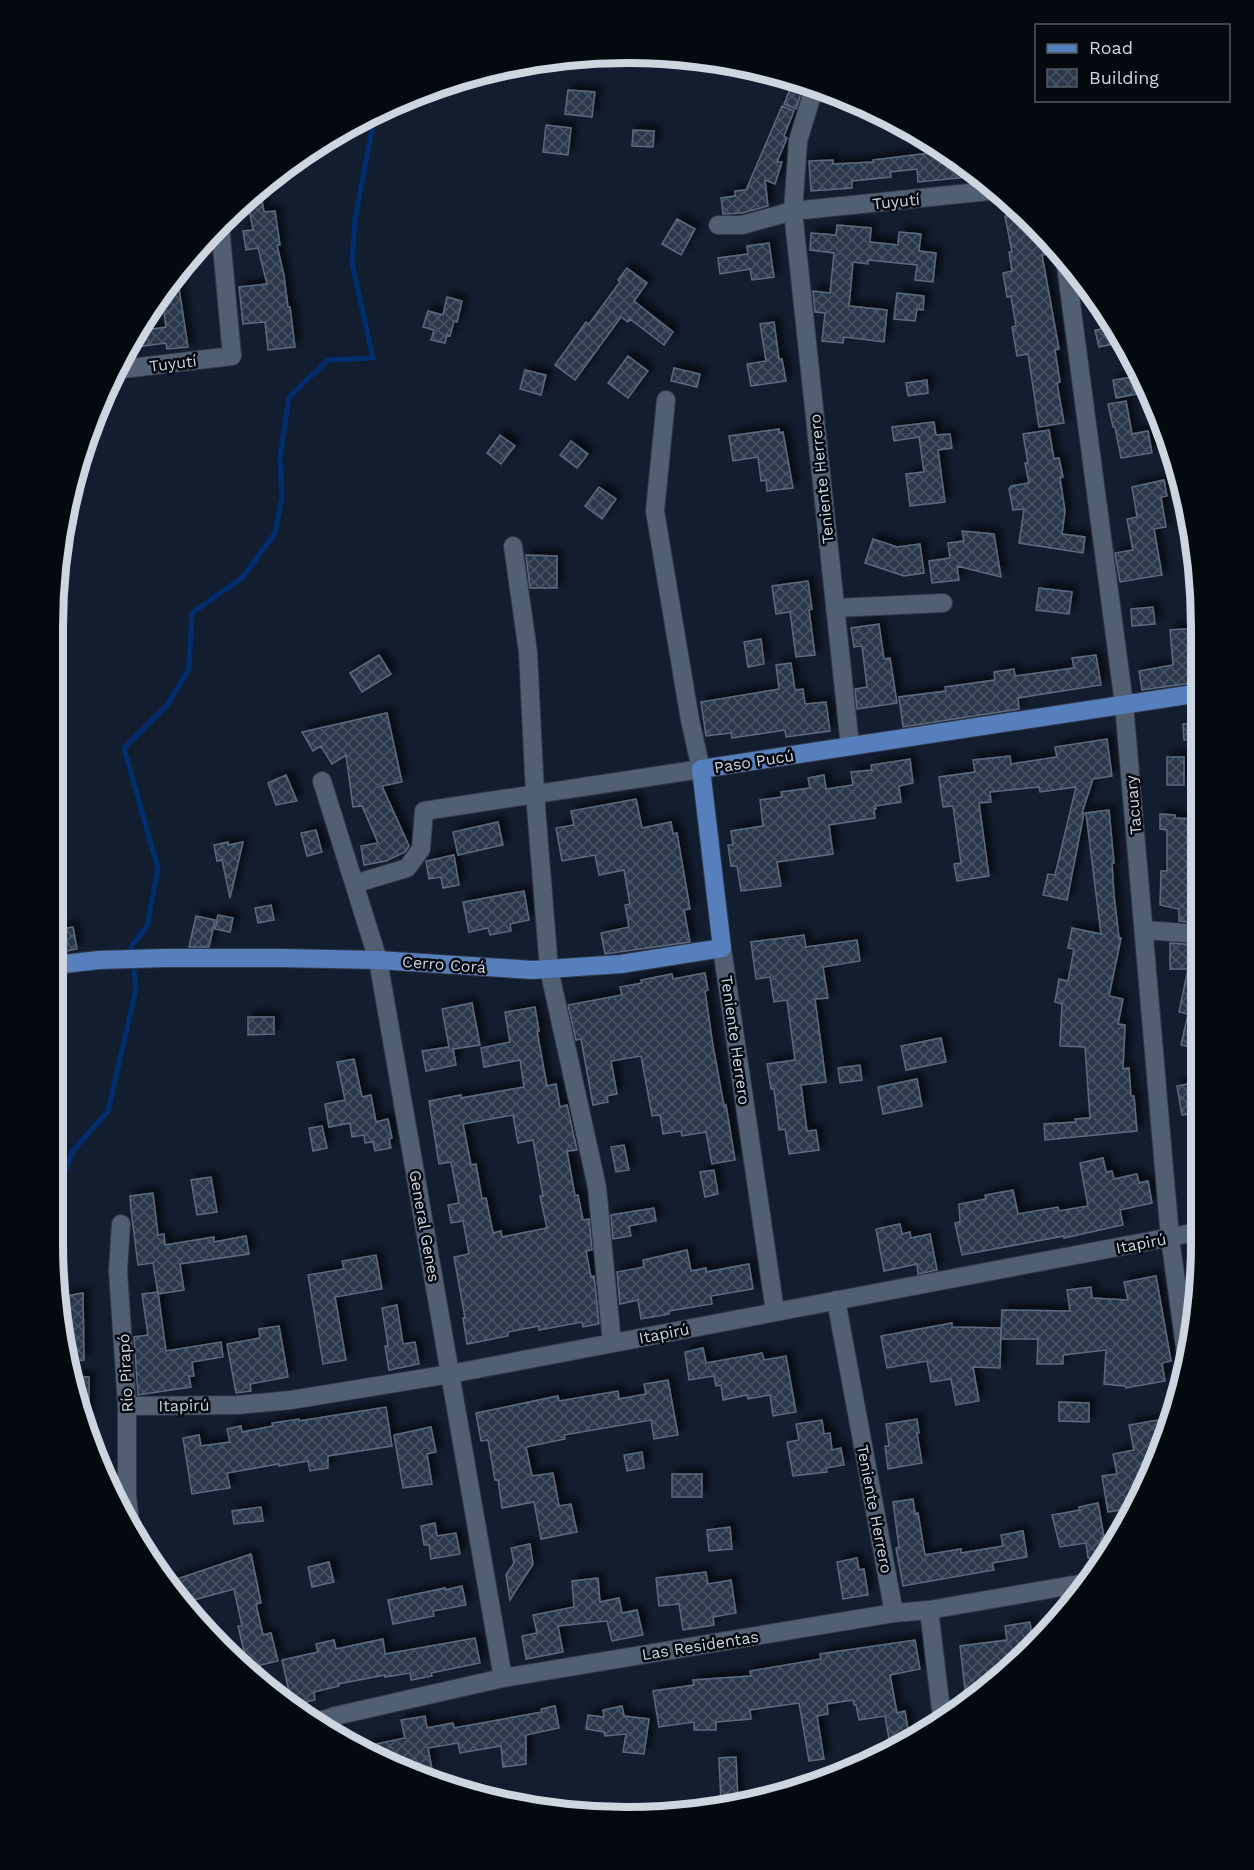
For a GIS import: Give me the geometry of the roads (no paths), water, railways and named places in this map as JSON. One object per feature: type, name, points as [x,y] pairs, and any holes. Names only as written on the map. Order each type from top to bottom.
[{"type":"main road","name":"Paso Pucú","points":[[701,769],[1191,694]]},
{"type":"main road","name":"Teniente Herrero","points":[[701,769],[722,948]]},
{"type":"main road","name":"Cerro Corá","points":[[63,963],[164,958],[378,960],[533,970],[621,964],[722,948]]},
{"type":"street","name":"Teniente Herrero","points":[[812,95],[798,141],[793,211],[850,746]]},
{"type":"street","name":"Tuyutí","points":[[718,225],[742,225],[793,211],[984,191]]},
{"type":"street","name":"Tuyutí","points":[[126,369],[232,356],[221,236]]},
{"type":"street","name":"Tacuary","points":[[1067,276],[1124,704],[1170,1238],[1183,1334]]},
{"type":"street","points":[[666,400],[655,511],[690,720],[701,769]]},
{"type":"street","points":[[513,546],[528,652],[535,794],[549,969],[597,1186],[612,1343]]},
{"type":"street","points":[[835,608],[943,603]]},
{"type":"street","name":"Paso Pucú","points":[[354,884],[407,868],[422,849],[424,811],[701,769]]},
{"type":"street","name":"General Genes","points":[[322,781],[378,960],[503,1678]]},
{"type":"street","points":[[1144,930],[1191,933]]},
{"type":"street","name":"Teniente Herrero","points":[[722,948],[775,1311]]},
{"type":"street","name":"Río Pirapó","points":[[121,1224],[118,1271],[127,1406],[128,1505]]},
{"type":"street","name":"Itapirú","points":[[127,1406],[237,1405],[280,1401],[450,1374],[1191,1233]]},
{"type":"street","name":"Teniente Herrero","points":[[836,1300],[894,1613]]},
{"type":"street","name":"Las Residentas","points":[[326,1719],[503,1678],[1075,1585]]},
{"type":"street","points":[[929,1610],[941,1711]]},
{"type":"waterway","points":[[63,1179],[72,1152],[108,1111],[136,989],[131,947],[147,926],[158,869],[124,748],[167,705],[189,669],[192,613],[243,577],[275,533],[282,497],[280,457],[289,397],[328,360],[373,358],[352,263],[355,219],[371,125]]}]
